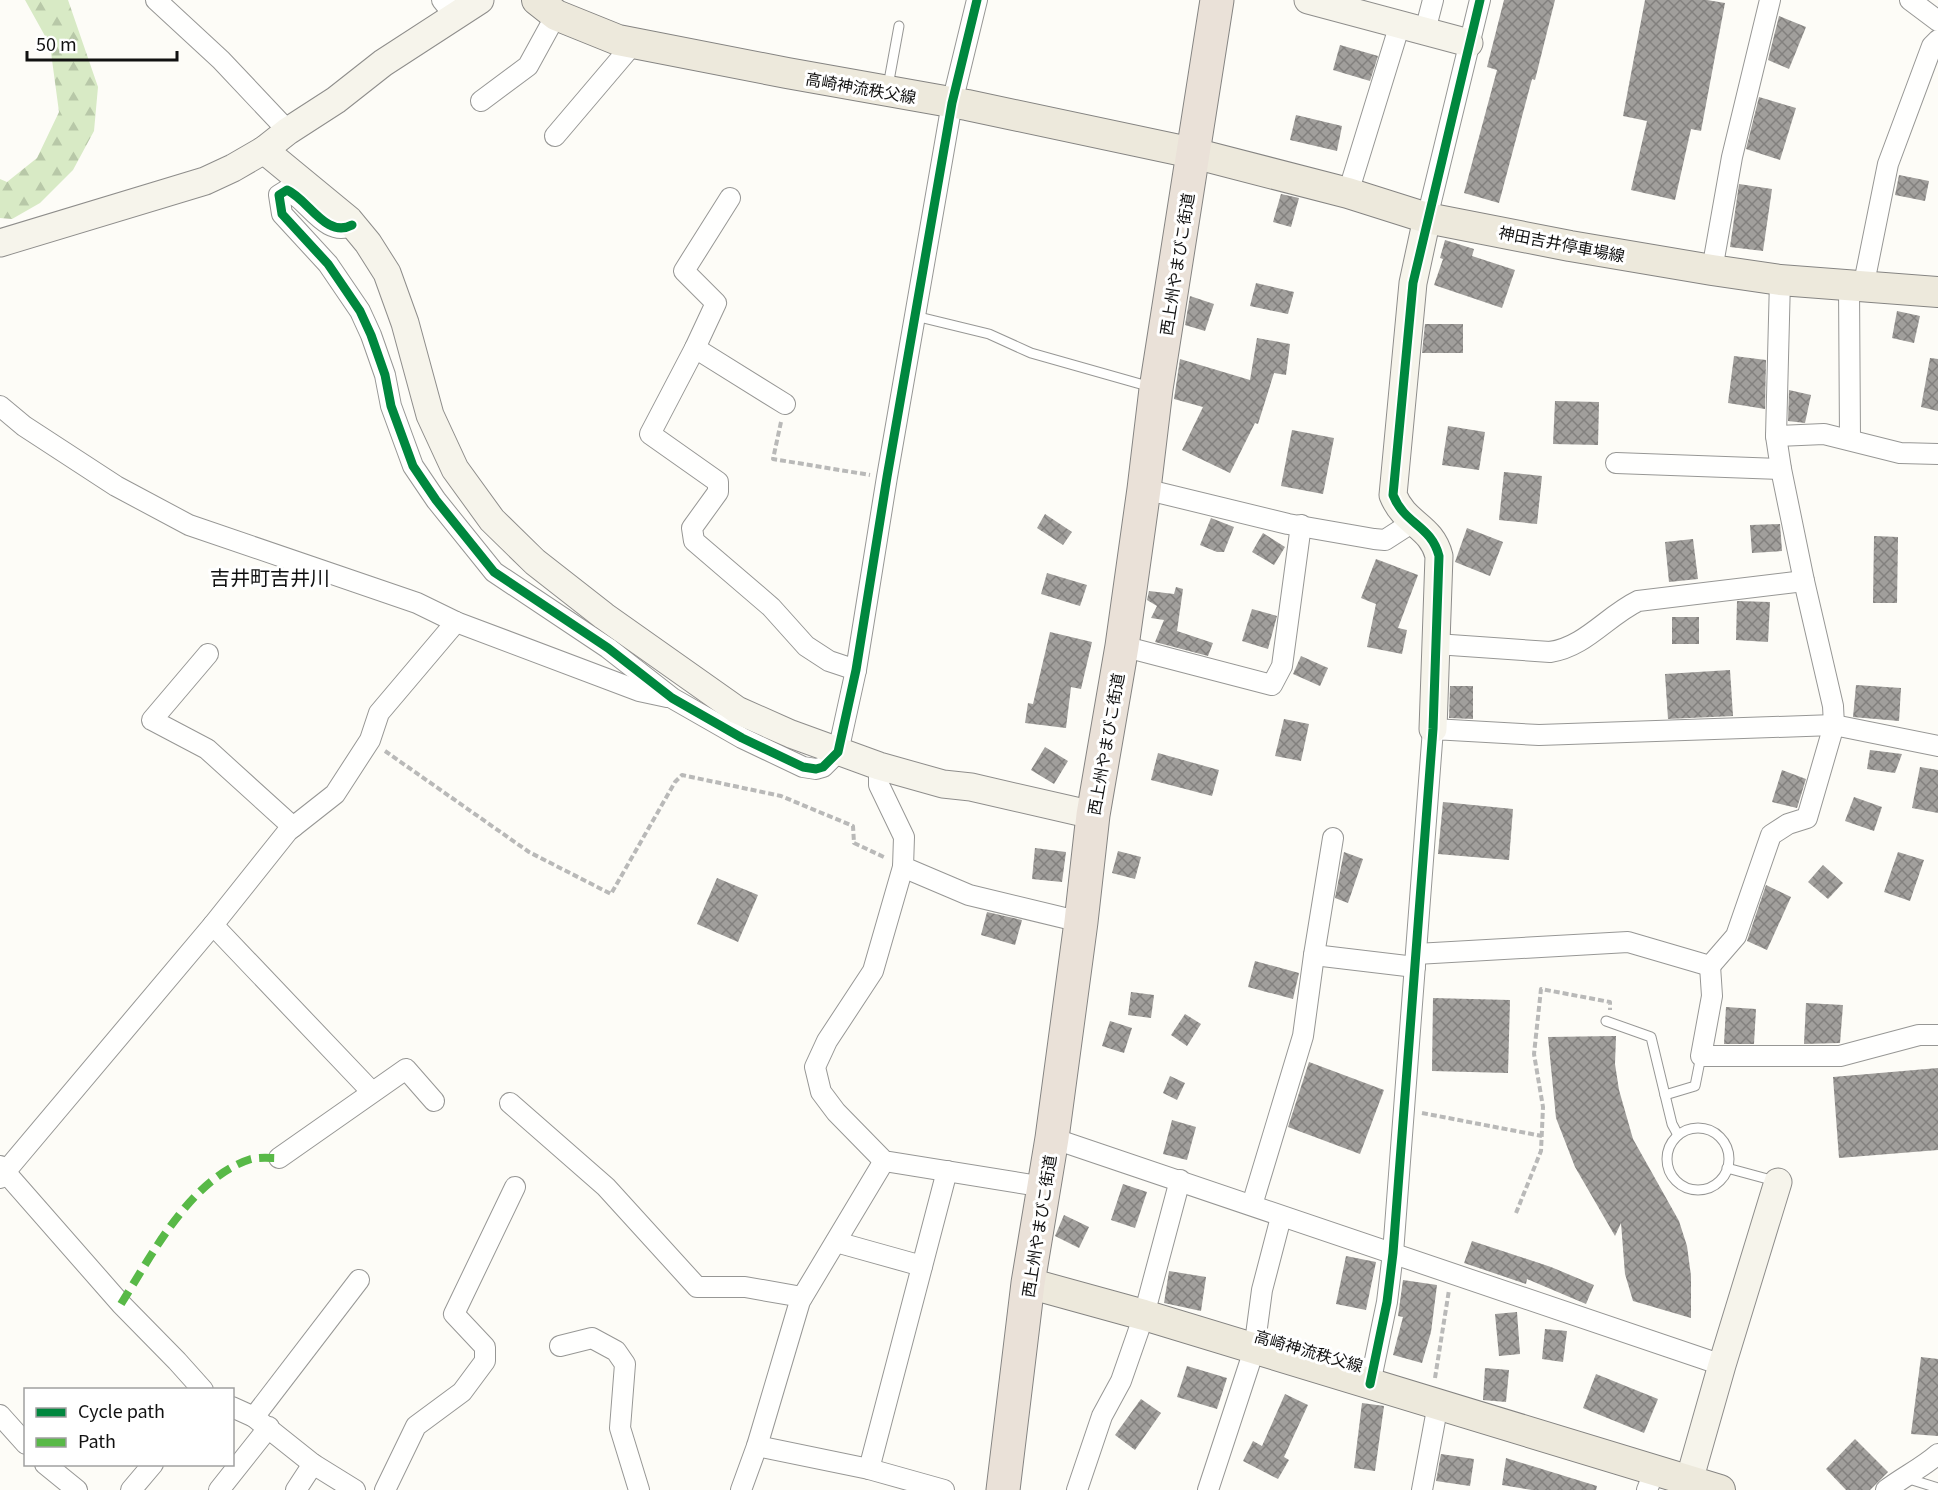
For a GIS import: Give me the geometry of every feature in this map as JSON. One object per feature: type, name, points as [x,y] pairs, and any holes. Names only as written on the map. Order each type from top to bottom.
[{"type":"highway","name":"西上州やまびこ街道","points":[[1004,1490],[1028,1283],[1052,1138],[1093,815],[1122,646],[1156,389],[1216,0]]},
{"type":"main road","name":"高崎神流秩父線","points":[[546,8],[618,40],[952,103],[1193,153]]},
{"type":"main road","name":"神田吉井停車場線","points":[[1193,153],[1348,193],[1427,218],[1570,246],[1780,280],[1938,292]]},
{"type":"main road","name":"高崎神流秩父線","points":[[1028,1283],[1435,1403],[1651,1480],[1689,1481],[1720,1490]]},
{"type":"street","points":[[156,0],[221,60],[288,131]]},
{"type":"street","points":[[0,243],[206,181],[233,168],[264,150],[288,131],[336,100],[449,8],[480,0]]},
{"type":"street","points":[[352,225],[344,229],[319,218],[296,194],[287,190],[279,195],[282,214],[328,264],[360,311],[385,375],[391,406],[413,466],[436,500],[494,572],[608,648],[672,698],[742,738],[803,767],[816,769],[823,767],[838,752],[856,670],[886,477],[952,103],[977,0]]},
{"type":"street","points":[[1308,0],[1469,43]]},
{"type":"street","points":[[1348,193],[1413,27],[1433,0]]},
{"type":"street","points":[[1370,1384],[1387,1302],[1393,1253],[1433,729],[1439,555],[1436,544],[1398,507],[1393,495],[1413,283],[1480,0]]},
{"type":"street","points":[[1712,270],[1732,157],[1770,0]]},
{"type":"street","points":[[1910,0],[1938,21]]},
{"type":"street","points":[[481,101],[528,66],[546,8]]},
{"type":"street","points":[[1850,440],[1856,287],[1887,164],[1932,46],[1938,40]]},
{"type":"street","points":[[555,136],[634,43]]},
{"type":"street","points":[[264,150],[352,225],[368,243],[387,273],[405,323],[430,415],[455,470],[492,520],[552,576],[736,710],[838,752],[922,779],[971,787],[1093,815]]},
{"type":"street","points":[[730,198],[684,271],[716,303],[650,434],[718,482],[718,492],[692,528],[694,541],[771,607],[806,646],[829,661],[856,670]]},
{"type":"street","points":[[1780,280],[1776,436],[1804,581],[1833,706],[1834,725],[1807,818],[1788,824],[1771,835],[1736,936],[1710,966],[1712,996],[1701,1056],[1840,1056],[1919,1035],[1938,1035]]},
{"type":"street","points":[[695,348],[785,404]]},
{"type":"street","points":[[0,406],[24,426],[116,486],[189,525],[417,603],[456,622],[639,691],[672,698]]},
{"type":"street","points":[[1776,436],[1824,434],[1900,453],[1938,454]]},
{"type":"street","points":[[1616,463],[1781,469]]},
{"type":"street","points":[[1144,489],[1288,524],[1385,540],[1413,522]]},
{"type":"street","points":[[1122,646],[1272,686],[1282,666],[1301,525]]},
{"type":"street","points":[[1436,644],[1550,652],[1564,650],[1580,642],[1624,608],[1638,601],[1804,581]]},
{"type":"street","points":[[202,1388],[121,1304],[2,1172],[213,925],[288,831],[336,794],[370,740],[379,713],[456,622]]},
{"type":"street","points":[[208,654],[152,720],[207,749],[293,827]]},
{"type":"street","points":[[1433,729],[1539,735],[1834,725],[1938,746]]},
{"type":"street","points":[[879,766],[879,785],[904,837],[903,867],[873,971],[827,1041],[815,1067],[821,1092],[836,1112],[884,1161],[1045,1187]]},
{"type":"street","points":[[1252,1205],[1303,1036],[1333,838]]},
{"type":"street","points":[[903,867],[969,895],[1081,922]]},
{"type":"street","points":[[213,925],[372,1092]]},
{"type":"street","points":[[1314,955],[1416,961],[1628,942],[1710,966]]},
{"type":"street","points":[[279,1158],[406,1069],[434,1101]]},
{"type":"street","points":[[510,1103],[606,1187],[697,1287],[745,1287],[802,1296]]},
{"type":"street","points":[[1052,1138],[1722,1365]]},
{"type":"street","points":[[741,1490],[757,1446],[802,1296],[884,1161]]},
{"type":"street","points":[[869,1469],[947,1171]]},
{"type":"street","points":[[1077,1490],[1102,1416],[1121,1381],[1144,1316],[1180,1180]]},
{"type":"street","points":[[1689,1481],[1778,1182]]},
{"type":"street","points":[[386,1490],[416,1426],[462,1392],[485,1361],[485,1347],[454,1314],[515,1187]]},
{"type":"street","points":[[1208,1490],[1254,1350],[1262,1290],[1281,1217]]},
{"type":"street","points":[[836,1242],[922,1266]]},
{"type":"street","points":[[234,1466],[261,1422],[359,1280]]},
{"type":"street","points":[[560,1346],[592,1338],[616,1351],[625,1364],[620,1428],[639,1490]]},
{"type":"street","points":[[1422,1490],[1435,1403]]},
{"type":"street","points":[[234,1408],[261,1422],[313,1464],[355,1490]]},
{"type":"street","points":[[0,1415],[24,1442]]},
{"type":"street","points":[[757,1446],[869,1469],[944,1490]]},
{"type":"street","points":[[1886,1490],[1903,1477],[1922,1468],[1938,1454]]},
{"type":"street","points":[[296,1490],[313,1464]]},
{"type":"street","points":[[47,1466],[77,1490]]},
{"type":"street","points":[[131,1490],[151,1466]]},
{"type":"street","points":[[219,1490],[234,1466]]},
{"type":"lane","points":[[886,91],[899,26]]},
{"type":"lane","points":[[915,316],[989,334],[1031,353],[1156,389]]},
{"type":"lane","points":[[1606,1021],[1651,1037],[1672,1124],[1678,1135]]},
{"type":"lane","points":[[1665,1095],[1695,1086],[1701,1056]]},
{"type":"lane","points":[[1696,1128],[1715,1133],[1722,1140],[1729,1158],[1723,1178],[1715,1185],[1695,1190],[1684,1187],[1676,1181],[1670,1172],[1667,1152],[1671,1142],[1678,1135],[1696,1128]]},
{"type":"lane","points":[[1727,1168],[1778,1182]]},
{"type":"lane","points":[[1903,1477],[1938,1488]]},
{"type":"path","points":[[785,404],[773,459],[886,477]]},
{"type":"path","points":[[370,740],[530,852],[611,894],[675,782],[682,775],[781,796],[853,826],[854,843],[903,867]]},
{"type":"path","points":[[1516,1213],[1541,1151],[1543,1107],[1534,1054],[1541,989],[1611,1002],[1610,1011],[1619,1014]]},
{"type":"path","points":[[1415,1112],[1542,1136]]},
{"type":"path","points":[[1435,1403],[1452,1274]]},
{"type":"green space","points":[[25,0],[68,0],[98,87],[94,131],[73,170],[40,203],[12,219],[0,218],[0,179],[7,182],[37,158],[59,112],[50,45]]},
{"type":"building","points":[[1504,0],[1555,0],[1535,80],[1532,79],[1499,203],[1464,193],[1497,70],[1487,67]]},
{"type":"building","points":[[1645,0],[1707,0],[1725,3],[1701,131],[1691,129],[1675,200],[1631,190],[1647,121],[1623,116]]},
{"type":"building","points":[[1779,16],[1806,27],[1789,69],[1768,60]]},
{"type":"building","points":[[1340,45],[1378,56],[1370,81],[1333,70]]},
{"type":"building","points":[[1759,97],[1796,108],[1780,160],[1746,149]]},
{"type":"building","points":[[1296,115],[1342,126],[1337,151],[1290,140]]},
{"type":"building","points":[[1899,175],[1929,181],[1925,201],[1895,195]]},
{"type":"building","points":[[1739,184],[1772,189],[1763,251],[1730,247]]},
{"type":"building","points":[[1281,194],[1299,198],[1291,227],[1273,222]]},
{"type":"building","points":[[1445,240],[1474,249],[1472,256],[1515,270],[1502,308],[1434,285],[1443,259],[1440,258]]},
{"type":"building","points":[[1256,283],[1294,292],[1288,314],[1250,306]]},
{"type":"building","points":[[1190,296],[1214,304],[1205,331],[1185,325]]},
{"type":"building","points":[[1897,311],[1920,316],[1914,343],[1892,338]]},
{"type":"building","points":[[1425,324],[1463,324],[1463,353],[1422,353]]},
{"type":"building","points":[[1257,338],[1290,344],[1286,375],[1274,373],[1258,424],[1255,423],[1230,473],[1182,450],[1203,407],[1174,399],[1180,359],[1250,380]]},
{"type":"building","points":[[1734,356],[1766,360],[1765,409],[1728,403]]},
{"type":"building","points":[[1930,358],[1938,359],[1938,411],[1921,407]]},
{"type":"building","points":[[1789,390],[1811,395],[1805,423],[1788,421]]},
{"type":"building","points":[[1555,401],[1599,402],[1598,445],[1553,444]]},
{"type":"building","points":[[1448,426],[1485,432],[1479,470],[1442,465]]},
{"type":"building","points":[[1292,430],[1334,438],[1323,494],[1281,486]]},
{"type":"building","points":[[1504,472],[1542,476],[1537,524],[1499,520]]},
{"type":"building","points":[[1045,514],[1072,532],[1063,545],[1037,528]]},
{"type":"building","points":[[1211,518],[1234,527],[1224,552],[1217,552],[1200,545]]},
{"type":"building","points":[[1780,524],[1782,551],[1752,553],[1750,525]]},
{"type":"building","points":[[1467,528],[1503,542],[1490,576],[1455,562]]},
{"type":"building","points":[[1263,533],[1285,547],[1274,565],[1252,552]]},
{"type":"building","points":[[1874,536],[1898,537],[1897,603],[1873,603]]},
{"type":"building","points":[[1693,539],[1698,579],[1669,582],[1665,542]]},
{"type":"building","points":[[1376,559],[1418,575],[1398,628],[1407,630],[1402,654],[1367,647],[1376,604],[1361,598]]},
{"type":"building","points":[[1047,573],[1087,585],[1080,606],[1041,594]]},
{"type":"building","points":[[1176,587],[1183,589],[1177,631],[1213,643],[1208,656],[1155,642],[1164,620],[1151,618],[1157,606],[1147,600],[1149,591],[1174,594]]},
{"type":"building","points":[[1737,601],[1770,602],[1768,642],[1736,640]]},
{"type":"building","points":[[1252,609],[1277,616],[1268,649],[1242,641]]},
{"type":"building","points":[[1672,617],[1699,617],[1699,644],[1672,644]]},
{"type":"building","points":[[1050,632],[1092,642],[1081,689],[1071,687],[1066,728],[1025,723],[1028,703],[1033,704]]},
{"type":"building","points":[[1301,656],[1328,668],[1320,686],[1293,674]]},
{"type":"building","points":[[1730,670],[1733,716],[1668,719],[1665,674]]},
{"type":"building","points":[[1856,685],[1901,688],[1899,721],[1853,717]]},
{"type":"building","points":[[1450,686],[1473,686],[1473,719],[1449,718]]},
{"type":"building","points":[[1284,719],[1309,724],[1301,761],[1275,756]]},
{"type":"building","points":[[1045,747],[1068,761],[1054,784],[1031,770]]},
{"type":"building","points":[[1870,750],[1902,754],[1895,773],[1867,769]]},
{"type":"building","points":[[1158,753],[1219,770],[1212,796],[1151,780]]},
{"type":"building","points":[[1920,767],[1938,770],[1938,813],[1912,808]]},
{"type":"building","points":[[1782,770],[1806,779],[1797,808],[1772,802]]},
{"type":"building","points":[[1854,797],[1882,807],[1874,831],[1845,821]]},
{"type":"building","points":[[1443,802],[1513,809],[1509,860],[1438,854]]},
{"type":"building","points":[[1035,848],[1066,852],[1062,882],[1032,879]]},
{"type":"building","points":[[1118,851],[1141,857],[1135,879],[1112,873]]},
{"type":"building","points":[[1344,852],[1363,859],[1348,903],[1335,898]]},
{"type":"building","points":[[1898,852],[1924,860],[1910,901],[1884,892]]},
{"type":"building","points":[[1823,865],[1843,883],[1828,899],[1808,882]]},
{"type":"building","points":[[717,878],[758,895],[738,942],[697,924]]},
{"type":"building","points":[[1766,885],[1791,897],[1767,950],[1747,941]]},
{"type":"building","points":[[987,912],[1022,920],[1015,945],[981,935]]},
{"type":"building","points":[[1255,961],[1299,973],[1293,999],[1248,987]]},
{"type":"building","points":[[1131,992],[1154,995],[1151,1018],[1128,1015]]},
{"type":"building","points":[[1433,998],[1510,1000],[1508,1073],[1432,1071]]},
{"type":"building","points":[[1806,1003],[1843,1005],[1840,1043],[1804,1044]]},
{"type":"building","points":[[1726,1007],[1756,1009],[1754,1044],[1724,1044]]},
{"type":"building","points":[[1185,1014],[1201,1024],[1187,1046],[1171,1035]]},
{"type":"building","points":[[1110,1021],[1132,1028],[1124,1053],[1102,1046]]},
{"type":"building","points":[[1616,1036],[1615,1064],[1619,1090],[1633,1139],[1679,1221],[1687,1246],[1691,1276],[1691,1318],[1633,1301],[1625,1274],[1621,1223],[1615,1236],[1575,1167],[1556,1118],[1548,1037]]},
{"type":"building","points":[[1309,1062],[1384,1090],[1360,1154],[1288,1127]]},
{"type":"building","points":[[1938,1068],[1938,1150],[1839,1158],[1833,1077]]},
{"type":"building","points":[[1170,1076],[1185,1083],[1177,1100],[1163,1093]]},
{"type":"building","points":[[1172,1120],[1196,1127],[1187,1160],[1163,1154]]},
{"type":"building","points":[[1123,1184],[1147,1192],[1135,1228],[1111,1220]]},
{"type":"building","points":[[1064,1215],[1089,1227],[1079,1248],[1055,1236]]},
{"type":"building","points":[[1472,1241],[1551,1267],[1594,1285],[1586,1304],[1527,1279],[1526,1284],[1464,1263]]},
{"type":"building","points":[[1346,1256],[1376,1262],[1366,1310],[1336,1304]]},
{"type":"building","points":[[1169,1271],[1206,1277],[1201,1311],[1164,1303]]},
{"type":"building","points":[[1403,1280],[1437,1285],[1431,1332],[1422,1363],[1393,1355],[1403,1317],[1398,1316]]},
{"type":"building","points":[[1517,1312],[1520,1354],[1499,1356],[1495,1314]]},
{"type":"building","points":[[1545,1329],[1567,1331],[1563,1362],[1542,1359]]},
{"type":"building","points":[[1921,1357],[1938,1359],[1938,1436],[1911,1434]]},
{"type":"building","points":[[1187,1366],[1227,1378],[1217,1409],[1177,1397]]},
{"type":"building","points":[[1485,1368],[1509,1370],[1506,1402],[1483,1400]]},
{"type":"building","points":[[1596,1374],[1658,1399],[1644,1433],[1583,1408]]},
{"type":"building","points":[[1285,1394],[1308,1405],[1284,1457],[1289,1460],[1278,1479],[1243,1461],[1253,1441],[1262,1446]]},
{"type":"building","points":[[1141,1399],[1161,1413],[1135,1450],[1115,1435]]},
{"type":"building","points":[[1362,1403],[1384,1406],[1375,1471],[1354,1468]]},
{"type":"building","points":[[1855,1439],[1888,1472],[1870,1490],[1846,1490],[1826,1469]]},
{"type":"building","points":[[1441,1454],[1474,1459],[1470,1486],[1436,1481]]},
{"type":"building","points":[[1506,1458],[1597,1486],[1596,1490],[1532,1490],[1502,1485]]},
{"type":"marked path","points":[[121,1304],[160,1241],[192,1200],[210,1182],[251,1159],[279,1158]]},
{"type":"cycle path","points":[[352,225],[343,228],[334,227],[287,190],[279,195],[282,214],[328,264],[360,311],[385,375],[391,406],[413,466],[436,500],[494,572],[608,648],[672,698],[742,738],[803,767],[816,769],[823,767],[838,752],[856,670],[952,103],[977,0]]},
{"type":"cycle path","points":[[1370,1384],[1387,1302],[1393,1253],[1433,729],[1439,556],[1430,538],[1404,513],[1393,495],[1413,283],[1480,0]]},
{"type":"district","name":"吉井町吉井川","points":[[270,576]]}]
